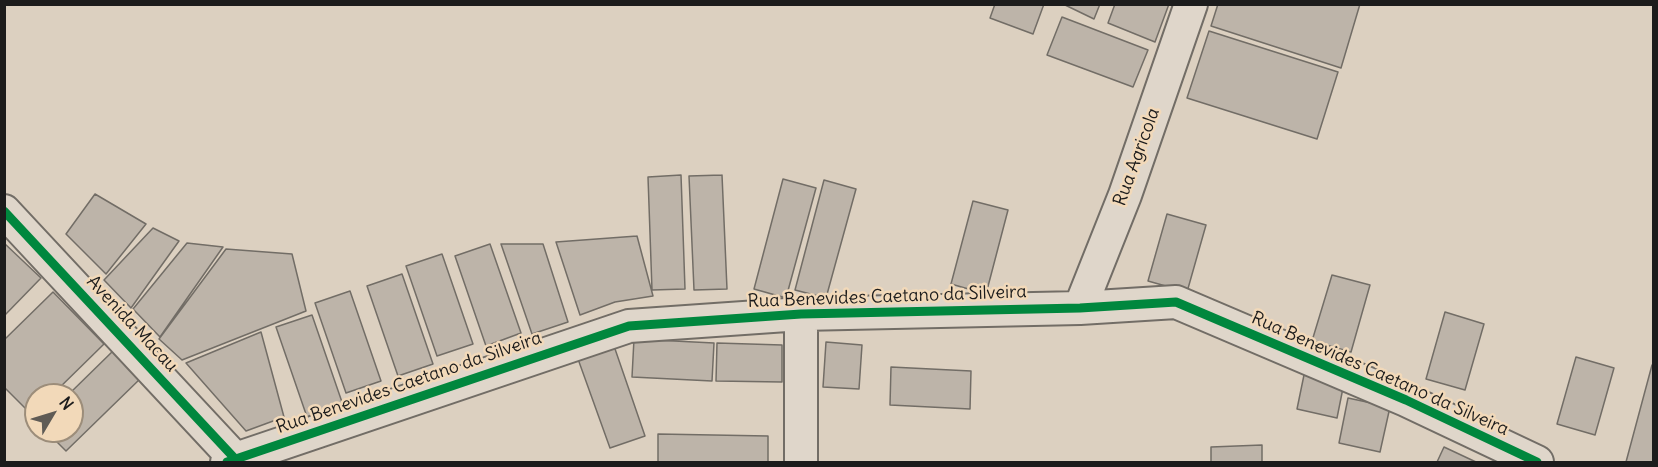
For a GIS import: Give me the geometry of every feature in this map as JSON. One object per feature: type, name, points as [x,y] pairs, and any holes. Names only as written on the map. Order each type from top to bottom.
[{"type":"street","name":"Rua Agricola","points":[[1080,308],[1125,195],[1191,4]]},
{"type":"street","name":"Avenida Macau","points":[[4,211],[233,461]]},
{"type":"street","name":"Rua Benevides Caetano da Silveira","points":[[233,461],[629,326],[801,314],[1080,308],[1176,302],[1406,400],[1537,462]]},
{"type":"street","points":[[801,314],[801,462]]},
{"type":"building","points":[[995,4],[1044,4],[1033,34],[990,18]]},
{"type":"building","points":[[1063,4],[1100,4],[1094,19]]},
{"type":"building","points":[[1115,4],[1169,4],[1155,42],[1108,23]]},
{"type":"building","points":[[1218,4],[1360,4],[1341,68],[1211,26]]},
{"type":"building","points":[[1062,17],[1148,50],[1133,87],[1047,55]]},
{"type":"building","points":[[1209,31],[1338,72],[1317,139],[1187,98]]},
{"type":"building","points":[[681,175],[685,289],[652,290],[648,177]]},
{"type":"building","points":[[722,175],[727,289],[694,290],[689,176]]},
{"type":"building","points":[[783,179],[816,188],[786,298],[754,289]]},
{"type":"building","points":[[824,180],[856,189],[826,298],[795,290]]},
{"type":"building","points":[[95,194],[146,224],[106,274],[66,234]]},
{"type":"building","points":[[973,201],[1008,210],[986,294],[951,284]]},
{"type":"building","points":[[1167,214],[1206,225],[1187,292],[1148,281]]},
{"type":"building","points":[[153,228],[179,241],[131,308],[104,280]]},
{"type":"building","points":[[637,236],[653,296],[615,302],[580,315],[556,242]]},
{"type":"building","points":[[4,243],[41,278],[4,316]]},
{"type":"building","points":[[187,243],[223,247],[160,337],[133,309]]},
{"type":"building","points":[[490,244],[521,333],[486,346],[455,256]]},
{"type":"building","points":[[501,244],[543,244],[568,322],[532,334]]},
{"type":"building","points":[[226,249],[292,254],[306,311],[182,360],[159,339]]},
{"type":"building","points":[[442,254],[473,344],[437,356],[406,266]]},
{"type":"building","points":[[402,274],[433,364],[398,376],[367,286]]},
{"type":"building","points":[[1332,275],[1370,285],[1351,352],[1312,341]]},
{"type":"building","points":[[350,291],[381,381],[346,393],[315,303]]},
{"type":"building","points":[[53,292],[104,344],[64,383],[24,383],[24,407],[4,387],[4,340]]},
{"type":"building","points":[[1445,312],[1484,324],[1465,390],[1426,379]]},
{"type":"building","points":[[312,315],[343,405],[307,417],[276,327]]},
{"type":"building","points":[[261,332],[284,417],[246,431],[186,363]]},
{"type":"building","points":[[634,339],[714,343],[712,381],[632,377]]},
{"type":"building","points":[[826,342],[862,345],[859,389],[823,387]]},
{"type":"building","points":[[717,343],[782,345],[782,382],[716,381]]},
{"type":"building","points":[[614,346],[645,436],[610,448],[578,359]]},
{"type":"building","points":[[115,349],[142,377],[84,433],[84,383],[80,383]]},
{"type":"building","points":[[1576,357],[1614,368],[1595,435],[1557,424]]},
{"type":"building","points":[[1652,365],[1654,365],[1654,462],[1626,462]]},
{"type":"building","points":[[891,367],[971,371],[970,409],[890,405]]},
{"type":"building","points":[[1304,375],[1344,383],[1337,418],[1297,409]]},
{"type":"building","points":[[1348,398],[1390,407],[1380,452],[1339,443]]},
{"type":"building","points":[[658,434],[768,436],[768,462],[658,462]]},
{"type":"building","points":[[58,443],[74,443],[66,451]]},
{"type":"building","points":[[1262,445],[1262,462],[1211,462],[1211,447]]},
{"type":"building","points":[[1444,447],[1476,462],[1437,462]]},
{"type":"cycle path","points":[[4,211],[238,462]]},
{"type":"cycle path","points":[[227,462],[629,326],[801,314],[1080,308],[1176,302],[1406,400],[1537,462]]}]
